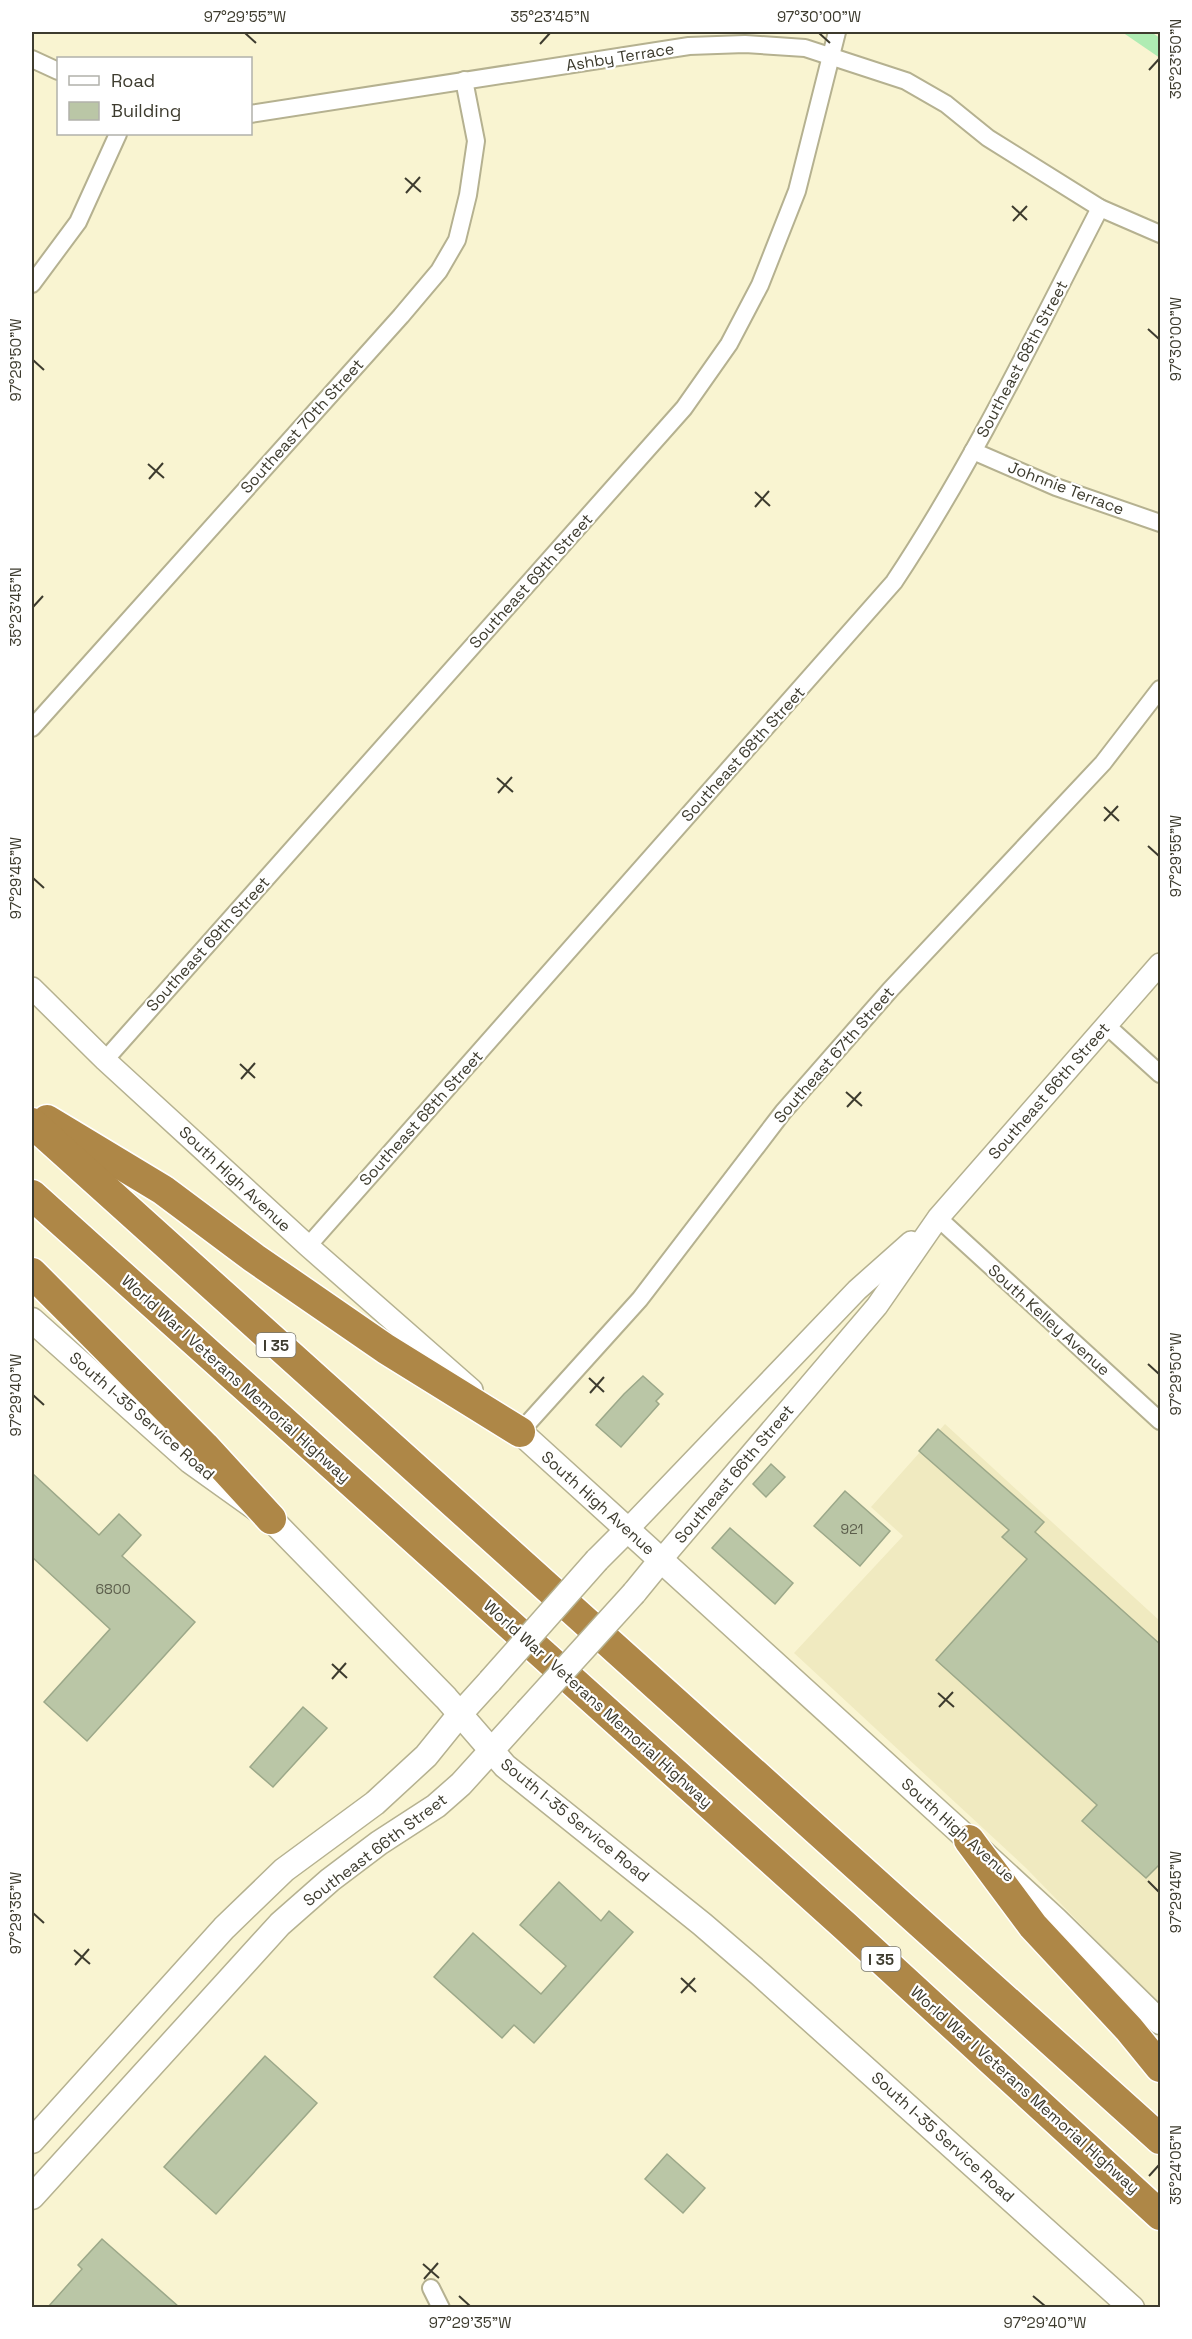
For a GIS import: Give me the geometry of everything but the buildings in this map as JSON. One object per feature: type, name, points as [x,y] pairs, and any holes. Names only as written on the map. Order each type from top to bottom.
[{"type":"highway","points":[[32,1110],[163,1191],[254,1258],[386,1349],[520,1432]]},
{"type":"highway","name":"I 35","points":[[32,1123],[1161,2139]]},
{"type":"highway","name":"World War I Veterans Memorial Highway","points":[[32,1195],[845,1926],[1161,2216]]},
{"type":"highway","points":[[32,1273],[204,1446],[271,1519]]},
{"type":"highway","points":[[969,1840],[1033,1926],[1129,2029],[1161,2067]]},
{"type":"main road","name":"South I-35 Service Road","points":[[32,1320],[190,1461],[271,1519],[460,1714],[505,1766],[694,1917],[1132,2307]]},
{"type":"main road","name":"South High Avenue","points":[[520,1432],[1055,1919],[1161,2022]]},
{"type":"main road","name":"Southeast 66th Street","points":[[33,2138],[231,1921],[284,1870],[380,1799],[426,1756],[460,1714],[597,1560],[628,1529]]},
{"type":"main road","name":"Southeast 66th Street","points":[[32,2197],[280,1924],[379,1843],[436,1806],[461,1784],[634,1593],[661,1560]]},
{"type":"street","name":"Southeast 69th Street","points":[[105,1060],[684,408],[729,344],[760,285],[798,191],[837,32]]},
{"type":"street","name":"Ashby Terrace","points":[[252,114],[689,46],[745,44],[805,48],[906,81],[946,104],[988,138],[1100,208],[1161,234]]},
{"type":"street","points":[[32,59],[57,71]]},
{"type":"street","name":"Southeast 70th Street","points":[[32,728],[439,271],[457,240],[468,195],[476,141],[464,81]]},
{"type":"street","points":[[32,284],[78,222],[118,135]]},
{"type":"street","name":"Southeast 68th Street","points":[[308,1246],[894,582],[921,542],[973,452],[1100,208]]},
{"type":"street","name":"Johnnie Terrace","points":[[973,452],[1056,487],[1161,523]]},
{"type":"street","name":"Southeast 67th Street","points":[[520,1432],[640,1299],[791,1103],[890,990],[1103,764],[1161,689]]},
{"type":"street","name":"Southeast 66th Street","points":[[661,1560],[877,1306],[938,1218],[1161,964]]},
{"type":"street","name":"South High Avenue","points":[[32,988],[105,1060],[308,1246],[520,1432]]},
{"type":"street","points":[[1106,1025],[1161,1074]]},
{"type":"street","name":"Southeast 66th Street","points":[[628,1529],[857,1290],[938,1218]]},
{"type":"street","name":"South Kelley Avenue","points":[[938,1218],[1161,1421]]},
{"type":"street","points":[[431,2289],[441,2307]]},
{"type":"shaded area","points":[[1122,32],[1151,32],[1160,38],[1160,58]]},
{"type":"shaded area","points":[[945,1424],[1160,1621],[1160,2006],[1026,1868],[794,1653],[903,1536],[871,1507]]}]
